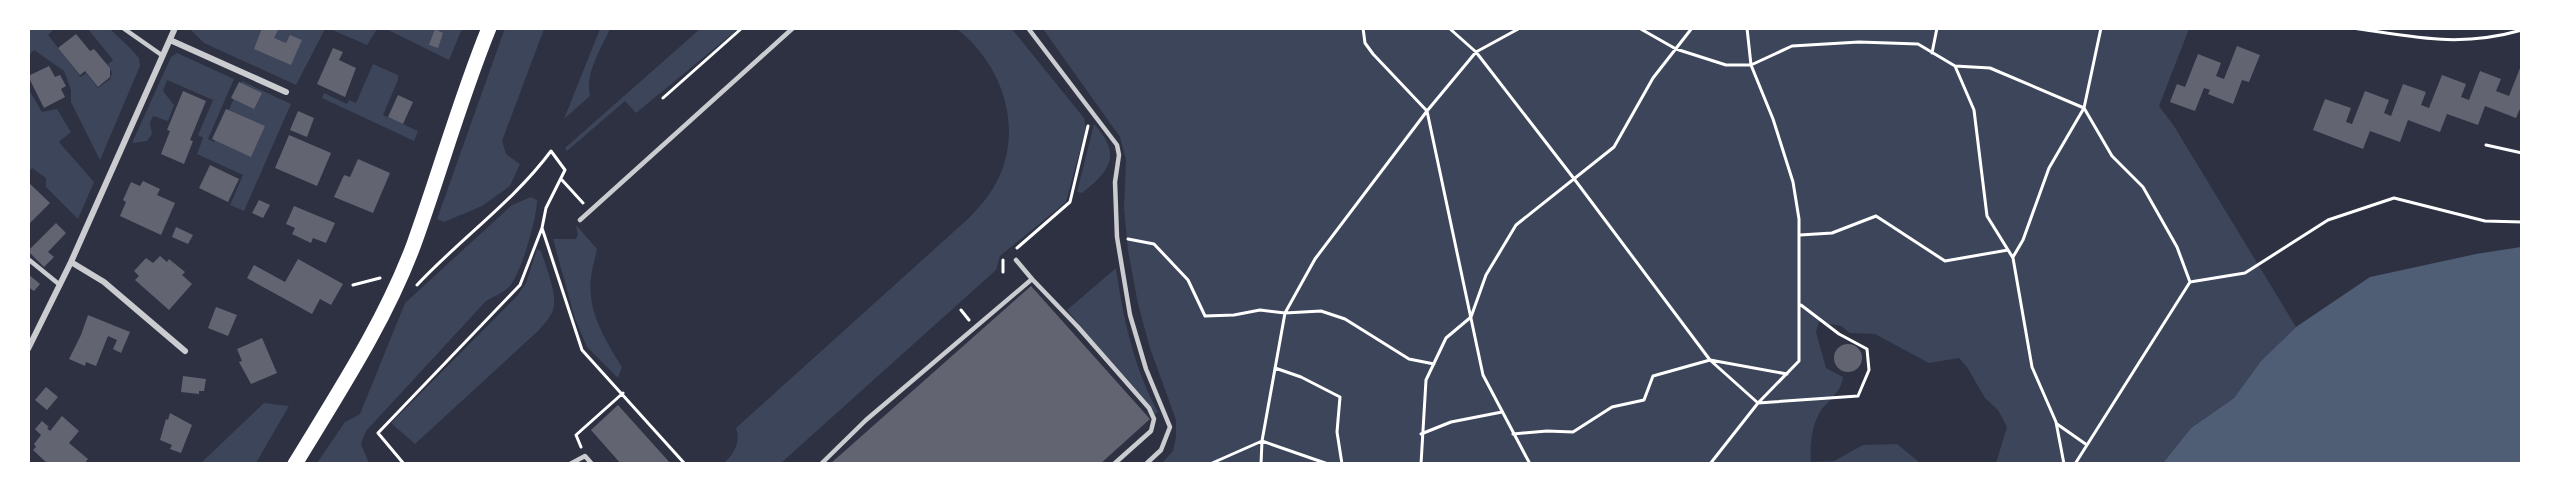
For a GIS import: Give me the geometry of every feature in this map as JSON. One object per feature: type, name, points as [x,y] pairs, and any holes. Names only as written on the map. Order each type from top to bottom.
[{"type":"main road","points":[[295,464],[358,360],[391,296],[413,244],[462,98],[489,28]]},
{"type":"street","points":[[29,347],[71,262],[175,28]]},
{"type":"street","points":[[170,40],[285,92]]},
{"type":"street","points":[[71,262],[104,282],[185,351]]},
{"type":"lane","points":[[123,28],[163,56]]},
{"type":"lane","points":[[580,220],[793,28]]},
{"type":"lane","points":[[1028,28],[1117,145],[1119,155],[1115,182],[1117,237],[1130,315],[1146,369],[1170,427],[1161,450],[1146,464]]},
{"type":"lane","points":[[28,259],[60,285]]},
{"type":"lane","points":[[1016,260],[1149,408],[1155,419],[1151,431],[1114,464]]},
{"type":"lane","points":[[821,464],[866,420],[1032,279]]},
{"type":"lane","points":[[570,464],[585,456],[592,464]]},
{"type":"path","points":[[663,98],[742,28]]},
{"type":"path","points":[[1363,28],[1365,43],[1373,54],[1427,111],[1483,375],[1530,464]]},
{"type":"path","points":[[1449,28],[1476,52],[1710,360],[1758,403],[1858,396],[1869,370],[1867,349],[1839,334],[1801,305]]},
{"type":"path","points":[[1261,464],[1262,441],[1285,313],[1315,259],[1427,111],[1476,52],[1520,28]]},
{"type":"path","points":[[1639,28],[1676,49],[1726,65],[1751,65],[1792,46],[1859,42],[1918,44],[1954,66],[1990,68],[2084,108],[2112,156],[2143,187],[2177,247],[2190,282]]},
{"type":"path","points":[[1421,464],[1426,380],[1446,338],[1471,317],[1486,275],[1516,225],[1614,147],[1653,78],[1692,28]]},
{"type":"path","points":[[1710,464],[1758,403],[1799,362],[1801,305],[1799,219],[1793,182],[1773,119],[1751,65],[1747,28]]},
{"type":"path","points":[[1932,53],[1938,28]]},
{"type":"path","points":[[2013,258],[2023,240],[2049,168],[2084,108],[2101,28]]},
{"type":"path","points":[[2353,28],[2444,41],[2477,40],[2522,30]]},
{"type":"path","points":[[1954,66],[1974,110],[1987,216],[2013,258],[2032,367],[2056,423],[2064,464]]},
{"type":"path","points":[[1011,252],[1071,202],[1089,126],[1088,119]]},
{"type":"path","points":[[2486,145],[2522,153]]},
{"type":"path","points":[[404,464],[378,434],[520,285],[542,228],[546,208],[565,170],[551,151],[535,173],[412,290]]},
{"type":"path","points":[[562,180],[590,211]]},
{"type":"path","points":[[2075,464],[2190,282],[2245,273],[2328,220],[2394,198],[2485,221],[2522,222]]},
{"type":"path","points":[[1800,235],[1832,233],[1876,216],[1945,261],[2008,250]]},
{"type":"path","points":[[542,228],[582,350],[685,464]]},
{"type":"path","points":[[1117,237],[1154,244],[1188,280],[1205,316],[1234,315],[1260,310],[1285,313],[1321,311],[1345,319],[1409,359],[1434,364]]},
{"type":"path","points":[[1003,260],[1003,272]]},
{"type":"path","points":[[354,285],[385,277],[383,284]]},
{"type":"path","points":[[1513,434],[1547,431],[1573,432],[1612,407],[1644,400],[1653,376],[1710,360],[1787,374]]},
{"type":"path","points":[[1275,368],[1301,377],[1340,398],[1337,432],[1342,464]]},
{"type":"path","points":[[585,456],[576,435],[623,393]]},
{"type":"path","points":[[1421,434],[1451,422],[1502,412]]},
{"type":"path","points":[[2056,423],[2087,445]]},
{"type":"path","points":[[1210,464],[1262,441],[1328,464]]},
{"type":"shaded area","points":[[29,28],[54,29],[48,35],[81,77],[86,73],[98,88],[110,79],[112,73],[108,64],[113,60],[88,29],[110,29],[139,58],[140,66],[100,160],[71,102],[71,90],[64,71],[34,50],[29,55]]},
{"type":"shaded area","points":[[377,28],[367,45],[330,29]]},
{"type":"shaded area","points":[[505,28],[544,29],[502,141],[506,154],[520,164],[510,186],[482,206],[444,222],[437,219]]},
{"type":"shaded area","points":[[1358,28],[1359,30],[1362,28],[2189,29],[2159,106],[2174,126],[2296,327],[2261,361],[2234,398],[2191,428],[2163,463],[1996,463],[2007,427],[1998,410],[1985,398],[1967,367],[1959,358],[1929,363],[1875,334],[1850,333],[1841,326],[1819,322],[1816,332],[1826,368],[1843,377],[1839,389],[1816,421],[1811,462],[1834,461],[1863,445],[1897,444],[1920,463],[1162,463],[1173,451],[1176,420],[1150,348],[1138,304],[1128,251],[1124,209],[1126,160],[1120,137],[1043,29]]},
{"type":"shaded area","points":[[190,29],[325,29],[296,85],[204,43]]},
{"type":"shaded area","points":[[386,29],[462,29],[449,60]]},
{"type":"shaded area","points":[[600,29],[610,29],[592,70],[590,96],[564,119]]},
{"type":"shaded area","points":[[700,29],[738,29],[636,113],[625,101],[567,151],[565,148]]},
{"type":"shaded area","points":[[957,29],[1012,29],[1084,118],[1086,128],[1066,202],[1000,256],[996,270],[781,463],[724,463],[736,447],[738,438],[736,428],[970,217],[988,196],[1000,175],[1007,152],[1009,129],[1006,106],[989,64]]},
{"type":"shaded area","points":[[177,53],[234,79],[208,139],[214,142],[242,81],[291,104],[244,211],[230,205],[243,175],[197,154],[203,138],[198,135],[213,100],[167,80],[163,91],[174,105],[168,121],[153,116],[150,123],[152,134],[147,141],[132,143],[171,57]]},
{"type":"shaded area","points":[[373,64],[398,75],[383,115],[418,131],[414,141],[322,98],[324,93],[347,104],[349,100],[356,103]]},
{"type":"shaded area","points":[[29,90],[42,112],[57,109],[71,132],[59,142],[94,182],[78,219],[46,187],[46,178],[32,168],[29,172]]},
{"type":"shaded area","points":[[1094,124],[1108,145],[1109,162],[1092,185],[1082,193],[1077,192]]},
{"type":"shaded area","points":[[531,197],[537,200],[534,219],[524,257],[515,279],[505,290],[486,301],[366,431],[361,444],[369,463],[317,463],[345,422],[360,414],[405,303],[512,205]]},
{"type":"shaded area","points":[[576,225],[597,249],[590,290],[599,325],[622,367],[618,378],[587,347],[575,319],[553,239],[576,239],[578,235]]},
{"type":"shaded area","points":[[2521,247],[2521,463],[2163,463],[2191,428],[2234,398],[2261,361],[2296,327],[2370,277],[2476,254]]},
{"type":"shaded area","points":[[537,249],[541,251],[554,293],[554,306],[550,316],[539,330],[415,444],[391,423],[517,296],[526,283]]},
{"type":"shaded area","points":[[1116,268],[1131,342],[1142,378],[1158,412],[1155,414],[1067,310]]},
{"type":"shaded area","points":[[264,403],[289,406],[256,463],[201,463]]},
{"type":"building","points":[[262,28],[279,28],[274,38],[286,43],[290,35],[302,40],[291,65],[254,49]]},
{"type":"building","points":[[435,29],[443,33],[438,48],[429,45]]},
{"type":"building","points":[[76,34],[90,51],[94,49],[110,68],[110,77],[98,87],[85,71],[80,75],[58,48]]},
{"type":"building","points":[[2237,46],[2260,55],[2249,82],[2242,80],[2233,104],[2208,94],[2210,90],[2204,88],[2195,111],[2170,102],[2177,84],[2185,87],[2198,54],[2221,63],[2216,76],[2224,79]]},
{"type":"building","points":[[333,48],[343,52],[339,60],[356,68],[345,97],[317,84]]},
{"type":"building","points":[[2522,63],[2522,104],[2516,118],[2485,106],[2478,125],[2447,114],[2440,132],[2408,120],[2400,142],[2370,131],[2363,149],[2313,130],[2325,99],[2351,108],[2346,122],[2352,124],[2365,91],[2389,100],[2384,113],[2391,116],[2403,84],[2426,92],[2421,105],[2429,108],[2442,75],[2466,84],[2461,97],[2469,100],[2480,71],[2501,79],[2496,91],[2509,96]]},
{"type":"building","points":[[49,66],[55,77],[60,75],[66,86],[61,89],[65,97],[44,108],[28,76]]},
{"type":"building","points":[[239,82],[262,93],[254,109],[231,98]]},
{"type":"building","points":[[183,91],[206,101],[190,140],[193,141],[184,164],[161,154],[170,131],[167,130]]},
{"type":"building","points":[[398,95],[413,102],[403,124],[388,117]]},
{"type":"building","points":[[226,109],[265,126],[251,157],[212,139]]},
{"type":"building","points":[[298,111],[314,118],[307,137],[290,130]]},
{"type":"building","points":[[289,135],[331,153],[317,186],[275,168]]},
{"type":"building","points":[[358,159],[390,173],[373,213],[334,197],[344,175],[350,177]]},
{"type":"building","points":[[210,165],[239,179],[228,202],[199,188]]},
{"type":"building","points":[[143,181],[160,189],[157,195],[175,203],[161,235],[120,216],[126,202],[123,200],[131,182],[140,186]]},
{"type":"building","points":[[28,182],[50,203],[28,225]]},
{"type":"building","points":[[259,200],[270,205],[263,218],[252,213]]},
{"type":"building","points":[[294,206],[335,223],[326,243],[313,238],[311,243],[292,234],[295,228],[286,224]]},
{"type":"building","points":[[56,223],[66,233],[48,252],[54,257],[44,267],[28,251]]},
{"type":"building","points":[[176,227],[193,235],[188,244],[172,237]]},
{"type":"building","points":[[160,256],[167,262],[169,259],[185,272],[182,275],[192,284],[169,310],[135,280],[139,276],[134,271],[146,258],[153,263]]},
{"type":"building","points":[[298,259],[343,284],[331,305],[320,299],[312,314],[247,278],[254,265],[285,282]]},
{"type":"building","points":[[28,274],[40,284],[34,291],[28,287]]},
{"type":"building","points":[[1031,286],[1150,419],[1100,464],[830,464]]},
{"type":"building","points":[[216,307],[237,315],[228,336],[208,328]]},
{"type":"building","points":[[88,315],[130,332],[121,353],[113,349],[117,340],[108,336],[96,366],[86,362],[85,366],[69,359]]},
{"type":"building","points":[[262,338],[277,373],[251,384],[239,362],[242,361],[237,349]]},
{"type":"building","points":[[1848,344],[1858,348],[1862,358],[1858,368],[1848,372],[1838,368],[1834,358],[1838,348]]},
{"type":"building","points":[[183,376],[206,379],[204,391],[199,391],[199,394],[181,392]]},
{"type":"building","points":[[46,387],[58,397],[47,410],[35,400]]},
{"type":"building","points":[[618,405],[671,464],[621,464],[591,430]]},
{"type":"building","points":[[170,413],[192,425],[181,453],[170,449],[172,445],[160,440]]},
{"type":"building","points":[[62,416],[79,431],[69,443],[88,459],[84,464],[48,464],[33,450],[36,447],[34,444],[41,435],[35,429],[42,421],[50,431]]}]
